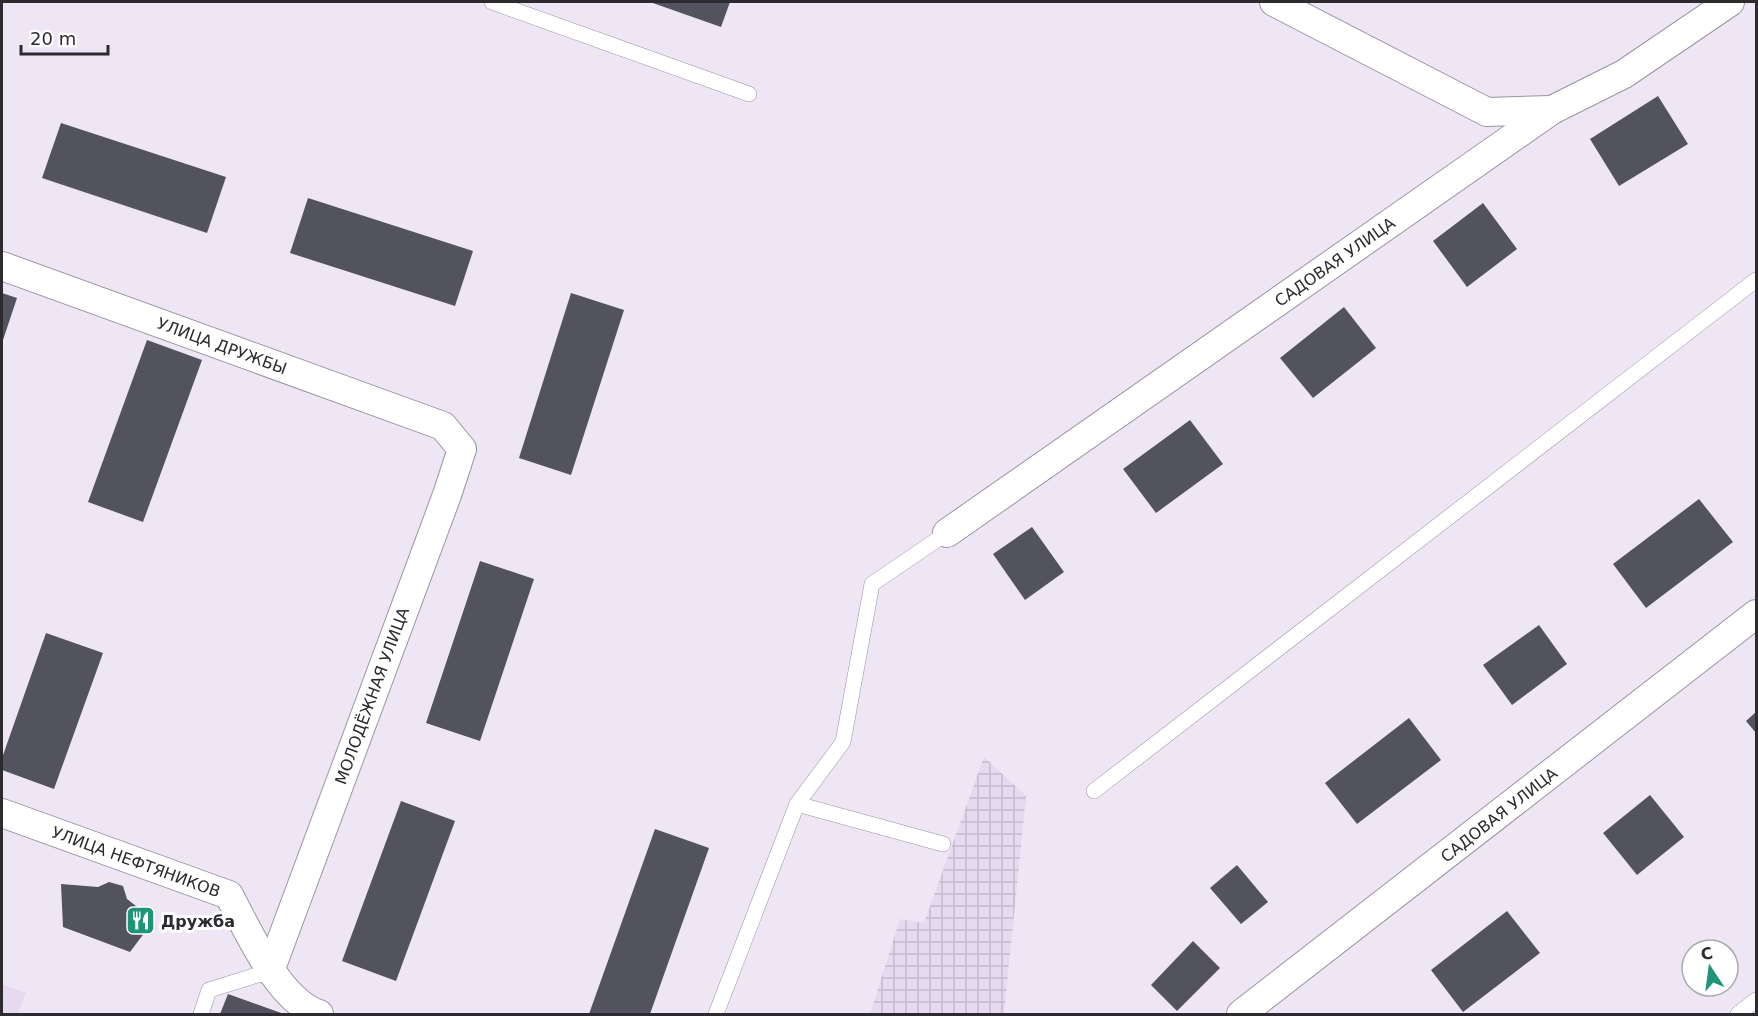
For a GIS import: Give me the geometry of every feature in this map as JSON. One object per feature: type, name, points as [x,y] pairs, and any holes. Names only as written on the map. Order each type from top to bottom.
[{"type":"street","points":[[1274,2],[1487,112],[1552,110]]},
{"type":"street","name":"САДОВАЯ УЛИЦА","points":[[947,533],[1552,110],[1624,74],[1730,2]]},
{"type":"street","name":"УЛИЦА ДРУЖБЫ","points":[[2,266],[443,426]]},
{"type":"street","name":"МОЛОДЁЖНАЯ УЛИЦА","points":[[270,971],[462,450],[443,426]]},
{"type":"street","name":"САДОВАЯ УЛИЦА","points":[[1241,1014],[1756,614]]},
{"type":"street","name":"УЛИЦА НЕФТЯНИКОВ","points":[[2,813],[229,895],[270,971],[308,1011],[319,1014]]},
{"type":"lane","points":[[492,2],[748,94]]},
{"type":"lane","points":[[1094,791],[1756,280]]},
{"type":"lane","points":[[716,1014],[797,804],[843,742],[872,584],[947,533]]},
{"type":"lane","points":[[797,804],[944,844]]},
{"type":"lane","points":[[201,1014],[209,990],[270,971]]},
{"type":"lane","points":[[1738,1014],[1756,1000]]},
{"type":"shaded area","points":[[984,757],[1026,796],[1004,1014],[870,1014],[900,919],[924,923]]},
{"type":"shaded area","points":[[2,984],[26,993],[18,1014],[2,1014]]},
{"type":"building","points":[[650,2],[730,2],[721,27]]},
{"type":"building","points":[[1658,96],[1688,144],[1619,186],[1590,139]]},
{"type":"building","points":[[61,123],[226,177],[207,233],[42,178]]},
{"type":"building","points":[[308,198],[473,251],[455,306],[290,253]]},
{"type":"building","points":[[1483,203],[1517,249],[1467,287],[1433,241]]},
{"type":"building","points":[[2,293],[17,298],[2,343]]},
{"type":"building","points":[[571,293],[624,310],[571,475],[519,458]]},
{"type":"building","points":[[1344,307],[1376,348],[1313,398],[1280,358]]},
{"type":"building","points":[[147,340],[202,360],[143,522],[88,502]]},
{"type":"building","points":[[1190,420],[1223,464],[1156,513],[1123,469]]},
{"type":"building","points":[[1699,499],[1733,542],[1646,608],[1613,564]]},
{"type":"building","points":[[1032,527],[1064,572],[1025,600],[993,554]]},
{"type":"building","points":[[480,561],[534,579],[480,741],[426,723]]},
{"type":"building","points":[[1539,625],[1567,664],[1512,705],[1483,665]]},
{"type":"building","points":[[46,633],[103,653],[54,789],[2,770],[2,758]]},
{"type":"building","points":[[1756,712],[1756,733],[1746,721]]},
{"type":"building","points":[[1409,718],[1441,760],[1357,824],[1325,783]]},
{"type":"building","points":[[1650,795],[1684,837],[1637,875],[1603,833]]},
{"type":"building","points":[[401,801],[455,821],[396,981],[342,961]]},
{"type":"building","points":[[655,829],[709,848],[650,1014],[589,1014]]},
{"type":"building","points":[[1237,865],[1268,902],[1241,924],[1210,888]]},
{"type":"building","points":[[109,882],[123,886],[127,899],[154,920],[130,952],[63,927],[61,884],[98,887]]},
{"type":"building","points":[[1507,911],[1540,953],[1463,1012],[1431,970]]},
{"type":"building","points":[[1193,941],[1220,968],[1177,1011],[1151,985]]},
{"type":"building","points":[[228,994],[284,1014],[220,1014]]},
{"type":"place","name":"Дружба","points":[[140,921]]}]
